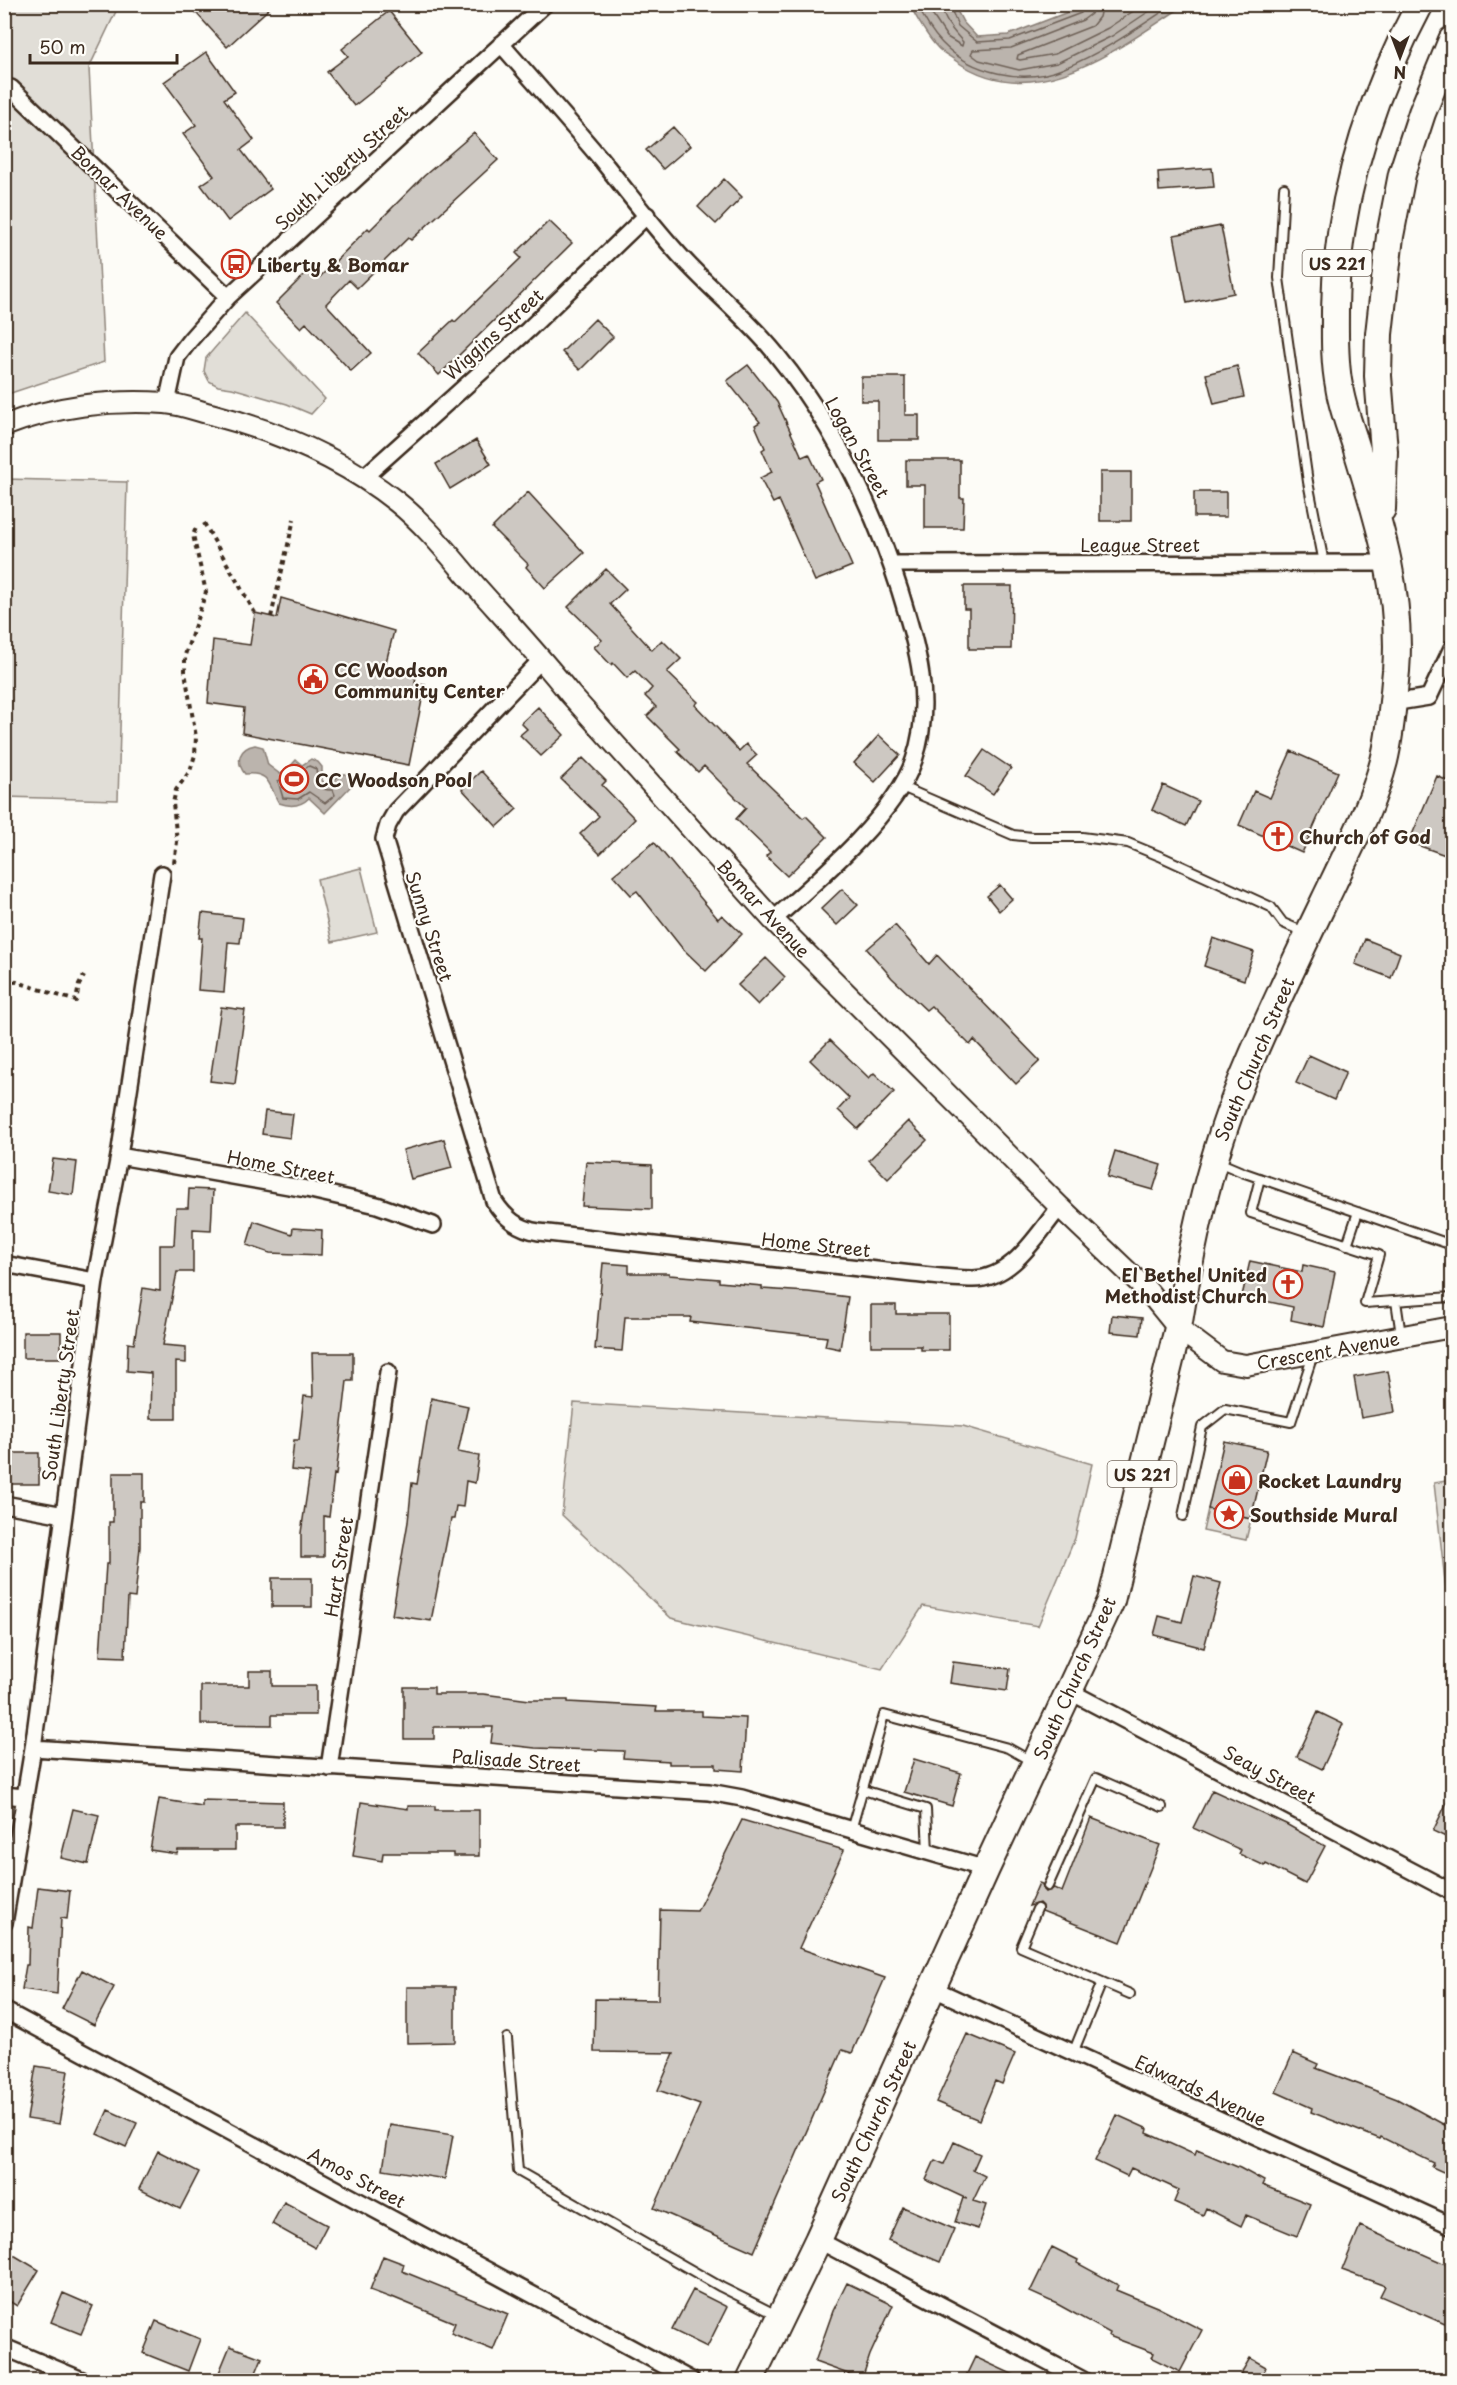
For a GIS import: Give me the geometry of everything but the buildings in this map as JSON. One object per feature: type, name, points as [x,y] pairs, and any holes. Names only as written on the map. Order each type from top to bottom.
[{"type":"main road","name":"US 221","points":[[1382,531],[1339,388],[1335,338],[1335,290],[1341,225],[1362,138],[1382,81],[1420,4]]},
{"type":"main road","name":"US 221","points":[[1382,531],[1384,451],[1378,355],[1380,317],[1390,236],[1402,174],[1435,80],[1452,40]]},
{"type":"main road","name":"South Church Street","points":[[750,2380],[818,2240],[934,1989],[986,1869],[1111,1601],[1178,1328],[1184,1289],[1214,1160],[1247,1067],[1369,807],[1385,760],[1397,629],[1393,581],[1382,531]]},
{"type":"street","name":"South Liberty Street","points":[[167,403],[177,357],[228,297],[545,4]]},
{"type":"street","name":"Logan Street","points":[[501,44],[693,271],[740,314],[776,353],[808,396],[868,501],[913,634],[923,686],[924,707],[921,735],[914,762],[902,787],[859,838],[773,920]]},
{"type":"street","name":"Bomar Avenue","points":[[11,88],[228,297]]},
{"type":"street","name":"Wiggins Street","points":[[362,479],[528,330],[647,215]]},
{"type":"street","name":"Bomar Avenue","points":[[4,426],[45,412],[72,407],[125,402],[167,403],[266,430],[340,464],[397,502],[431,535],[543,659],[570,694],[773,920],[1060,1207],[1147,1290],[1178,1328]]},
{"type":"street","name":"League Street","points":[[891,564],[1389,563]]},
{"type":"street","points":[[1392,703],[1429,697],[1452,648]]},
{"type":"street","name":"Sunny Street","points":[[539,1232],[514,1224],[502,1213],[494,1201],[384,839],[388,825],[396,811],[543,659]]},
{"type":"street","name":"South Liberty Street","points":[[4,1923],[23,1797],[33,1748],[95,1281],[119,1156],[162,874]]},
{"type":"street","name":"Home Street","points":[[119,1156],[306,1189],[377,1205],[433,1225]]},
{"type":"street","name":"Home Street","points":[[539,1232],[900,1273],[973,1279],[995,1275],[1014,1262],[1060,1207]]},
{"type":"street","points":[[4,1264],[95,1281]]},
{"type":"street","name":"Crescent Avenue","points":[[1178,1328],[1222,1361],[1246,1365],[1452,1327]]},
{"type":"street","name":"Hart Street","points":[[328,1768],[388,1372]]},
{"type":"street","points":[[4,1504],[64,1515]]},
{"type":"street","name":"Seay Street","points":[[1069,1690],[1452,1892]]},
{"type":"street","name":"Palisade Street","points":[[33,1748],[710,1792],[742,1798],[986,1869]]},
{"type":"street","points":[[4,1794],[23,1797]]},
{"type":"street","name":"Edwards Avenue","points":[[934,1989],[1452,2226]]},
{"type":"street","name":"Amos Street","points":[[4,2010],[691,2380]]},
{"type":"street","points":[[818,2240],[1083,2380]]},
{"type":"street","points":[[4,2347],[82,2380]]},
{"type":"lane","points":[[1284,188],[1279,278],[1308,482],[1324,563]]},
{"type":"lane","points":[[902,787],[1013,835],[1082,837],[1128,843],[1271,907],[1283,923],[1308,934]]},
{"type":"lane","points":[[1214,1160],[1452,1245]]},
{"type":"lane","points":[[1260,1178],[1251,1213],[1379,1256],[1365,1303],[1452,1297]]},
{"type":"lane","points":[[1347,1245],[1358,1212]]},
{"type":"lane","points":[[1396,1301],[1402,1336]]},
{"type":"lane","points":[[1183,1516],[1202,1427],[1224,1409],[1291,1422],[1310,1364],[1311,1353]]},
{"type":"lane","points":[[851,1830],[884,1715],[1008,1748],[1035,1763]]},
{"type":"lane","points":[[1048,1886],[1096,1778],[1162,1807]]},
{"type":"lane","points":[[863,1790],[926,1809],[928,1852]]},
{"type":"lane","points":[[1037,1909],[1021,1947],[1130,1994]]},
{"type":"lane","points":[[1073,2052],[1102,1982]]},
{"type":"lane","points":[[507,2038],[518,2171],[721,2287],[781,2317]]},
{"type":"path","points":[[271,617],[294,519]]},
{"type":"path","points":[[204,523],[255,613]]},
{"type":"path","points":[[162,874],[172,872],[177,842],[173,803],[176,790],[190,771],[195,755],[196,737],[185,672],[185,655],[206,592],[193,535],[196,528]]},
{"type":"path","points":[[4,981],[17,982],[76,1001],[79,985],[84,976]]},
{"type":"shaded area","points":[[4,5],[119,5],[89,68],[104,362],[5,395]]},
{"type":"shaded area","points":[[245,313],[325,399],[311,414],[287,404],[218,386],[209,381],[204,371],[206,358]]},
{"type":"shaded area","points":[[5,479],[127,482],[118,800],[5,797]]},
{"type":"shaded area","points":[[361,868],[377,932],[332,942],[317,879]]},
{"type":"shaded area","points":[[574,1403],[963,1426],[1092,1464],[1075,1538],[1038,1626],[923,1606],[882,1669],[671,1618],[562,1515]]},
{"type":"shaded area","points":[[1452,1480],[1452,1643],[1434,1483]]},
{"type":"shaded area","points":[[1208,1509],[1251,1519],[1246,1540],[1203,1531]]},
{"type":"water","points":[[910,5],[954,5],[963,22],[977,37],[1008,35],[1086,5],[1185,5],[1132,40],[1075,70],[1046,79],[1016,82],[986,76],[944,53],[930,39]]},
{"type":"water","name":"CC Woodson Pool","points":[[255,745],[263,747],[268,765],[280,774],[296,760],[302,765],[311,759],[322,767],[322,780],[326,785],[331,784],[340,774],[348,774],[351,786],[325,813],[309,798],[295,805],[279,803],[265,778],[260,775],[245,774],[242,769],[240,756],[242,752]]},
{"type":"place","name":"Liberty & Bomar","points":[[236,264]]},
{"type":"place","name":"CC Woodson Community Center","points":[[313,679]]},
{"type":"place","name":"CC Woodson Pool","points":[[294,779]]},
{"type":"place","name":"Church of God","points":[[1278,836]]},
{"type":"place","name":"El Bethel United Methodist Church","points":[[1288,1284]]},
{"type":"place","name":"Rocket Laundry","points":[[1237,1480]]},
{"type":"place","name":"Southside Mural","points":[[1229,1514]]}]
